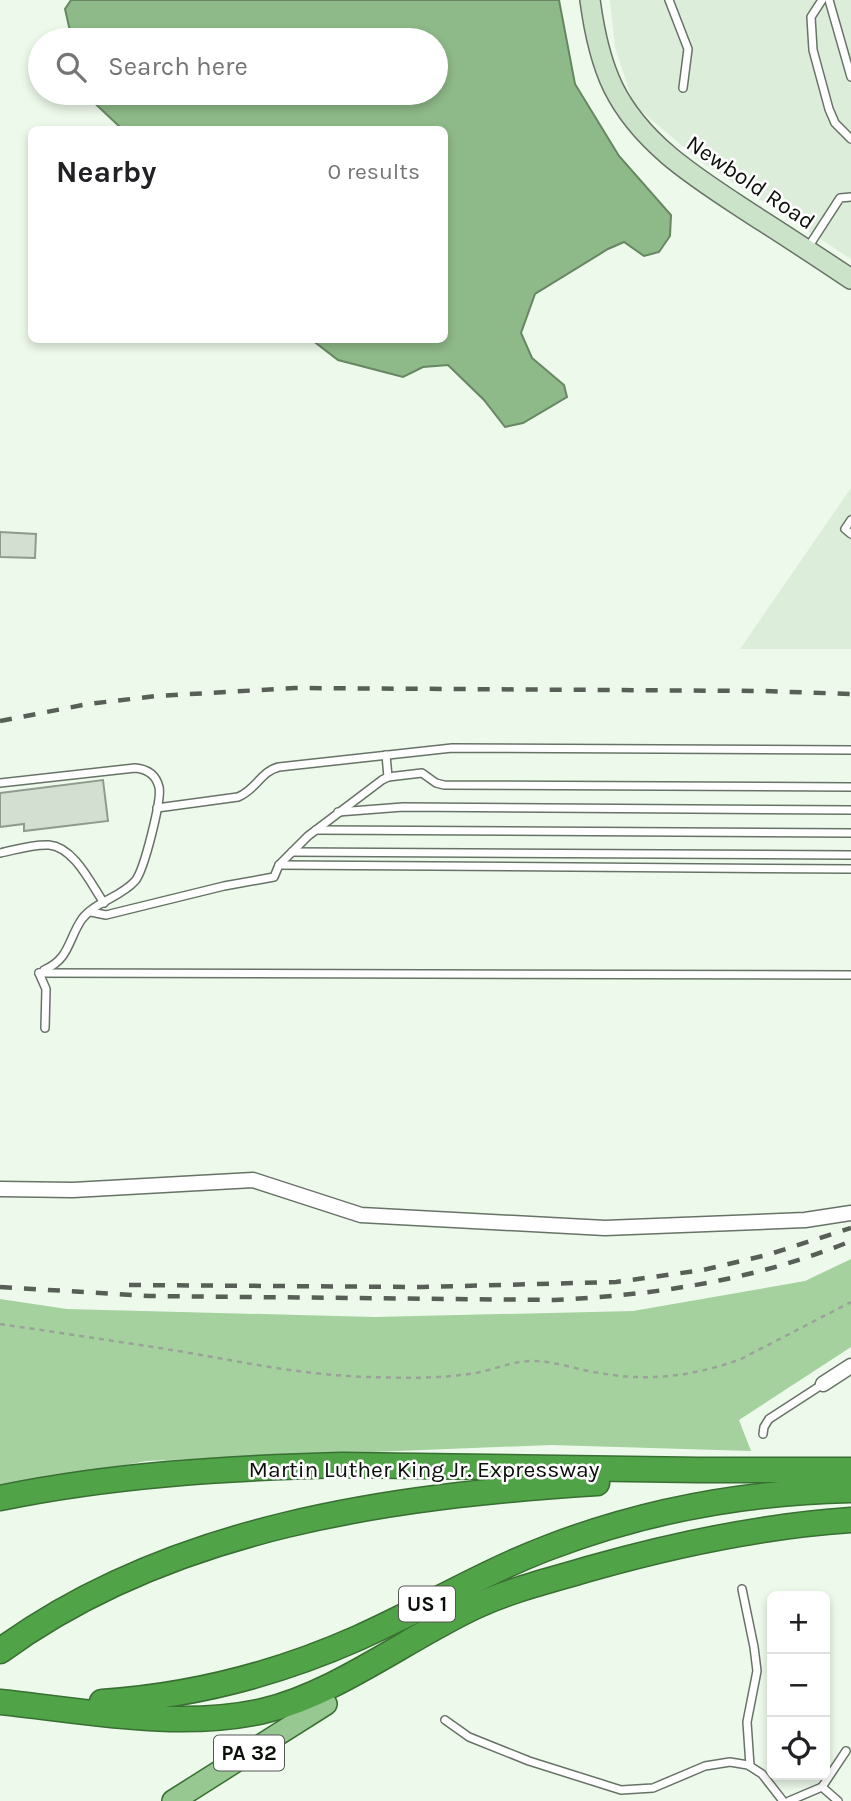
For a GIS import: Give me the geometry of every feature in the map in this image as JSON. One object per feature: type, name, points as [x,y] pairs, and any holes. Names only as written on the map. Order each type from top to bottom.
[{"type":"highway","points":[[341,1465],[592,1454],[851,1456]]},
{"type":"highway","name":"Martin Luther King Jr. Expressway","points":[[0,1498],[158,1474],[341,1465],[699,1470],[851,1469]]},
{"type":"highway","points":[[0,1651],[47,1619],[113,1584],[184,1556],[267,1531],[364,1509],[464,1494],[615,1482],[699,1470]]},
{"type":"highway","name":"US 1","points":[[0,1702],[123,1700],[239,1680],[323,1653],[387,1625],[519,1559],[615,1525],[746,1497],[851,1490]]},
{"type":"highway","points":[[0,1702],[171,1719],[212,1718],[264,1711],[311,1695],[444,1622],[512,1590],[698,1541],[766,1529],[851,1520]]},
{"type":"highway","points":[[326,1704],[449,1632],[592,1568]]},
{"type":"main road","name":"Newbold Road","points":[[590,0],[595,32],[608,75],[625,109],[640,129],[692,176],[851,279]]},
{"type":"main road","name":"PA 32","points":[[173,1801],[326,1704]]},
{"type":"street","points":[[0,1189],[73,1190],[253,1181],[361,1215],[605,1228],[806,1220],[851,1213]]},
{"type":"street","points":[[823,1384],[851,1366]]},
{"type":"lane","points":[[669,0],[688,48],[683,88]]},
{"type":"lane","points":[[822,0],[811,17],[813,50],[829,109],[835,123],[851,139]]},
{"type":"lane","points":[[829,0],[851,77]]},
{"type":"lane","points":[[807,250],[840,198],[851,197]]},
{"type":"lane","points":[[851,520],[845,529],[851,534]]},
{"type":"lane","points":[[157,808],[239,797],[248,792],[264,773],[274,768],[386,755],[476,748],[851,750]]},
{"type":"lane","points":[[386,755],[388,777]]},
{"type":"lane","points":[[0,783],[139,768],[153,775],[159,784],[157,808],[139,875],[128,887],[91,912],[81,922],[64,956],[56,964],[39,972]]},
{"type":"lane","points":[[91,912],[106,915],[224,886],[274,877],[279,865],[315,830],[388,777],[422,773],[444,785],[851,787]]},
{"type":"lane","points":[[337,812],[403,807],[851,810]]},
{"type":"lane","points":[[315,830],[851,833]]},
{"type":"lane","points":[[0,853],[47,845],[59,847],[79,866],[104,903]]},
{"type":"lane","points":[[292,852],[851,855]]},
{"type":"lane","points":[[279,865],[851,869]]},
{"type":"lane","points":[[39,972],[851,975]]},
{"type":"lane","points":[[39,972],[46,984],[45,1028]]},
{"type":"lane","points":[[763,1434],[769,1419],[823,1384]]},
{"type":"lane","points":[[742,1589],[757,1671],[747,1722],[750,1766]]},
{"type":"lane","points":[[445,1720],[469,1737],[529,1761],[621,1790],[653,1788],[705,1766],[730,1762],[750,1766],[762,1774],[783,1801]]},
{"type":"lane","points":[[789,1801],[822,1787],[846,1751]]},
{"type":"lane","points":[[822,1787],[838,1801]]},
{"type":"path","points":[[0,1324],[289,1371],[366,1377],[445,1376],[474,1373],[529,1361],[644,1379],[722,1367],[741,1360],[851,1302]]},
{"type":"shaded area","points":[[71,0],[559,0],[575,84],[619,156],[671,215],[670,236],[659,252],[644,256],[624,242],[535,294],[521,333],[532,358],[564,385],[567,397],[523,423],[505,427],[484,400],[448,365],[423,367],[403,377],[338,360],[316,343],[448,343],[448,126],[119,126],[97,105],[448,105],[448,28],[69,28],[65,9]]},
{"type":"shaded area","points":[[610,0],[851,0],[851,259],[700,161],[634,105],[615,47]]},
{"type":"shaded area","points":[[851,488],[851,649],[740,649]]},
{"type":"shaded area","points":[[851,1259],[851,1347],[739,1420],[751,1451],[551,1445],[147,1461],[0,1488],[0,1299],[67,1309],[374,1317],[633,1311],[805,1281]]},
{"type":"building","points":[[0,532],[36,534],[35,558],[0,557]]},
{"type":"building","points":[[103,780],[108,821],[24,831],[24,824],[0,827],[0,793]]},
{"type":"railway","points":[[0,721],[88,704],[157,696],[295,688],[851,694]]},
{"type":"railway","points":[[129,1285],[422,1287],[616,1282],[703,1270],[767,1255],[851,1228]]},
{"type":"railway","points":[[0,1287],[149,1296],[554,1300],[592,1298],[668,1289],[742,1275],[815,1255],[851,1241]]}]
